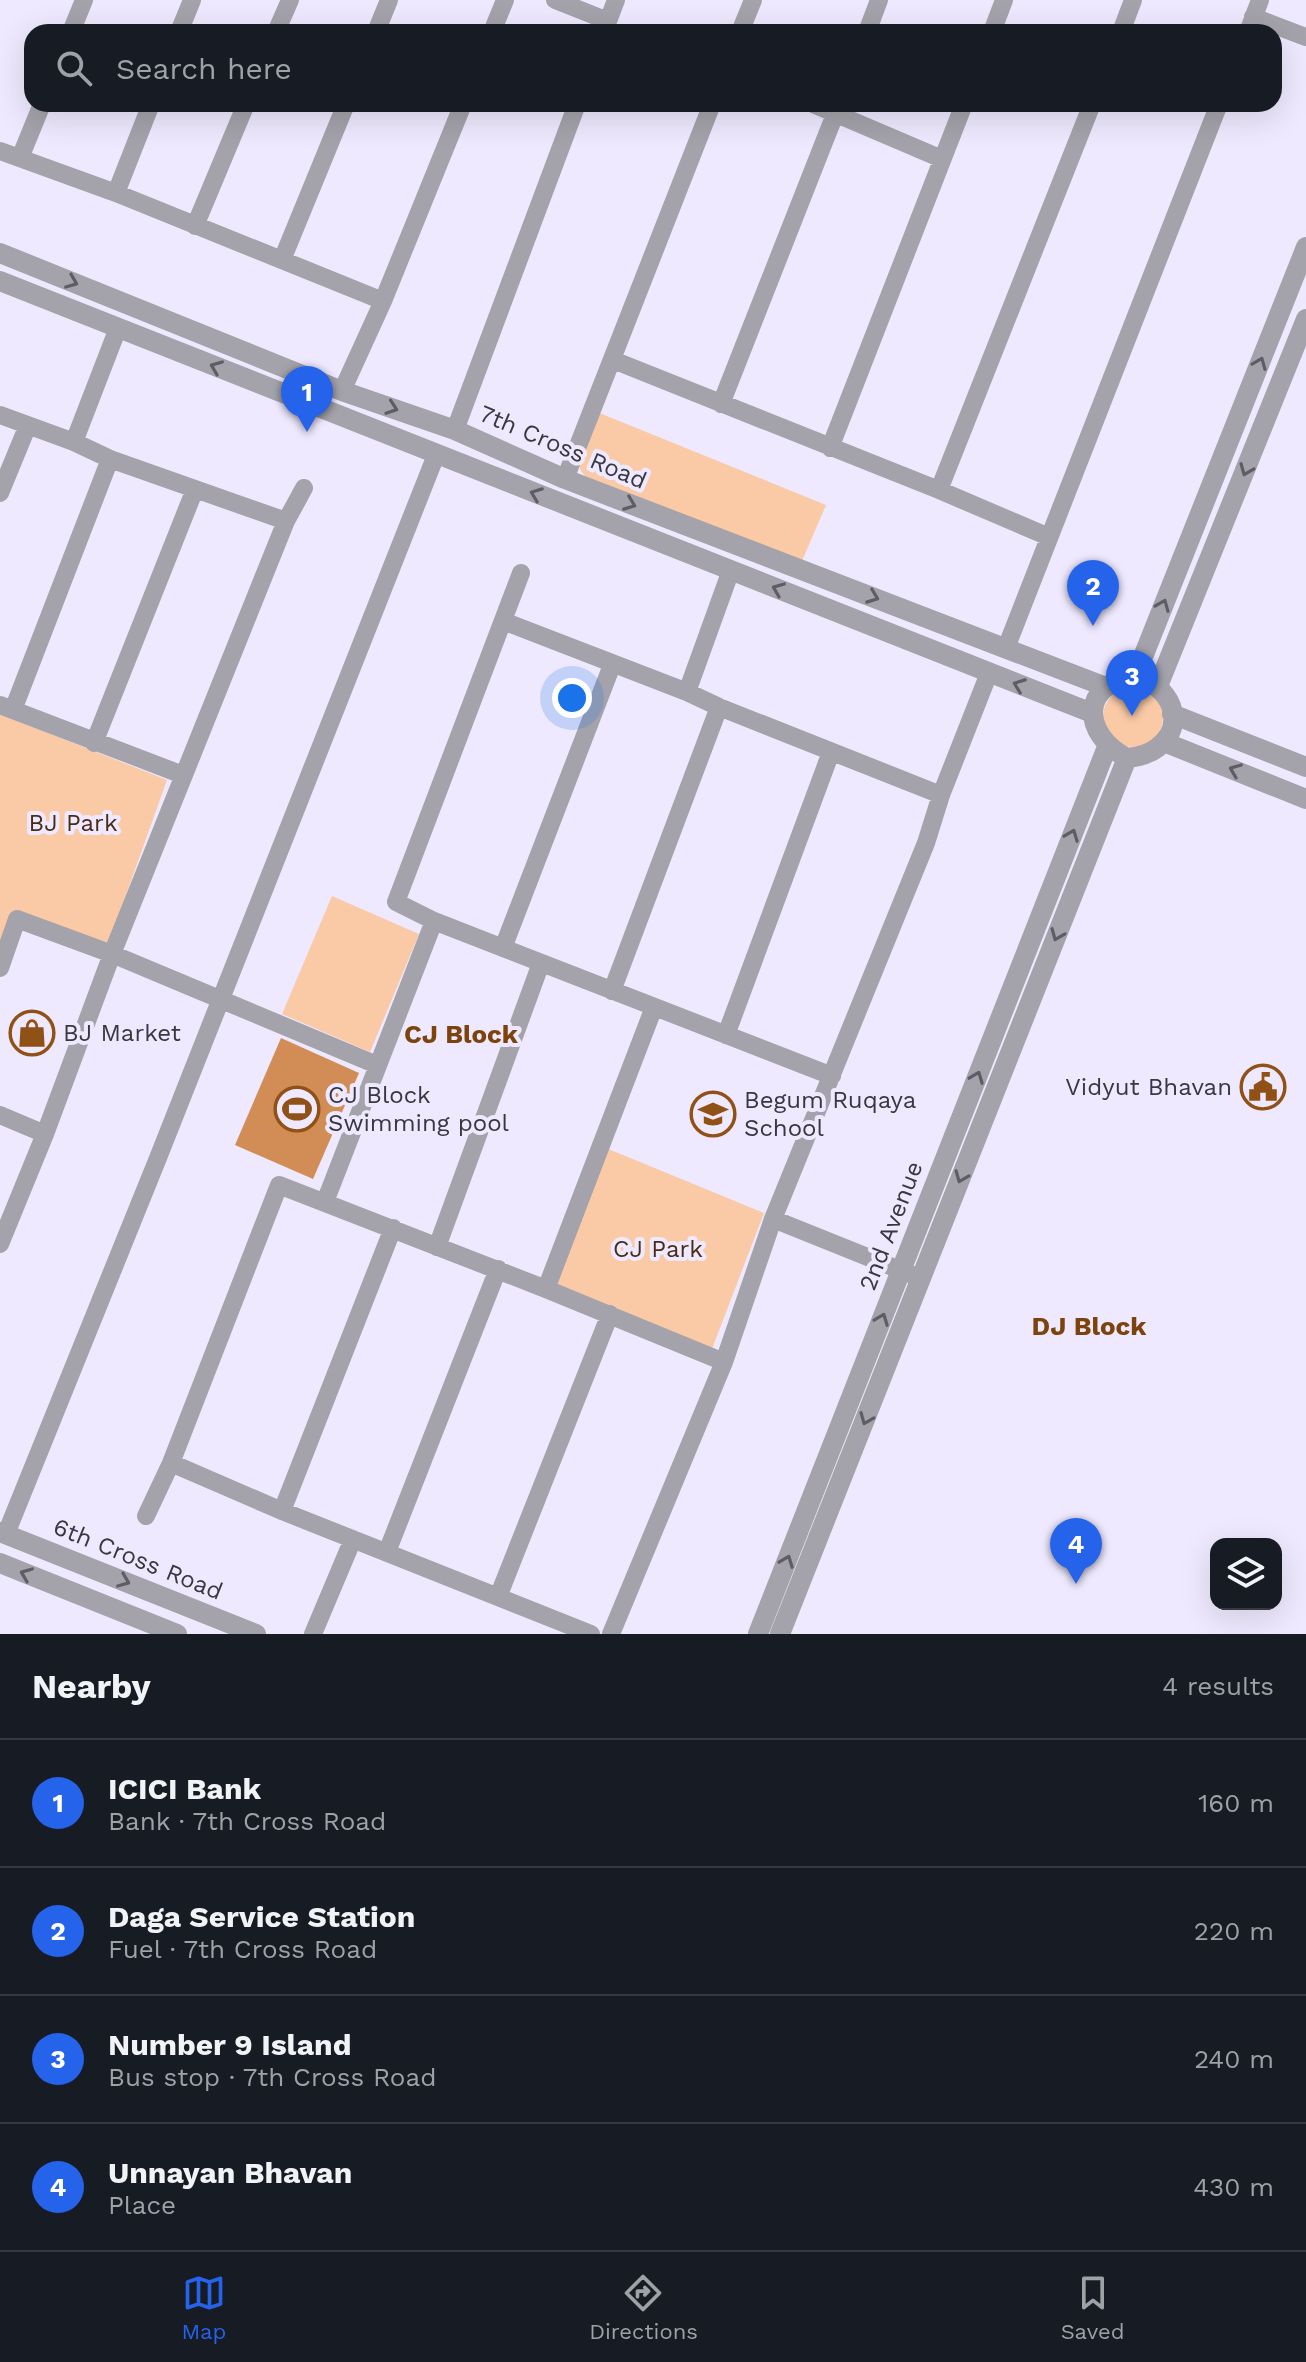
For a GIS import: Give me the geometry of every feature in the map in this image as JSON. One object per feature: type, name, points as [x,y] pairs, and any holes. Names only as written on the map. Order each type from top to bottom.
[{"type":"street","points":[[74,24],[84,0]]},
{"type":"street","points":[[182,24],[192,0]]},
{"type":"street","points":[[280,24],[290,0]]},
{"type":"street","points":[[379,24],[389,0]]},
{"type":"street","points":[[495,24],[505,0]]},
{"type":"street","points":[[555,0],[602,24]]},
{"type":"street","points":[[607,24],[616,0]]},
{"type":"street","points":[[743,24],[753,0]]},
{"type":"street","points":[[870,24],[879,0]]},
{"type":"street","points":[[995,24],[1004,0]]},
{"type":"street","points":[[1124,24],[1133,0]]},
{"type":"street","points":[[1254,16],[1274,24]]},
{"type":"street","points":[[1282,27],[1306,37]]},
{"type":"street","points":[[20,158],[39,112]]},
{"type":"street","points":[[116,193],[148,112]]},
{"type":"street","points":[[195,226],[243,112]]},
{"type":"street","points":[[282,260],[343,112]]},
{"type":"street","points":[[342,391],[383,301],[460,112]]},
{"type":"street","points":[[455,430],[574,112]]},
{"type":"street","points":[[565,479],[709,112]]},
{"type":"street","points":[[721,404],[835,112]]},
{"type":"street","points":[[845,112],[942,159]]},
{"type":"street","points":[[830,448],[961,112]]},
{"type":"street","points":[[939,490],[1089,112]]},
{"type":"street","points":[[1006,648],[1216,112]]},
{"type":"street","points":[[0,151],[116,193],[383,301]]},
{"type":"street","points":[[1135,677],[1306,247]]},
{"type":"street","name":"7th Cross Road","points":[[0,253],[342,391],[455,430],[565,479],[1106,687]]},
{"type":"street","points":[[31,293],[41,269]]},
{"type":"street","points":[[0,281],[1092,713]]},
{"type":"street","points":[[1158,686],[1306,319]]},
{"type":"street","points":[[74,442],[118,328]]},
{"type":"street","points":[[613,360],[1049,537]]},
{"type":"street","points":[[266,387],[274,363]]},
{"type":"street","points":[[0,415],[74,442],[110,459],[286,521]]},
{"type":"street","points":[[0,493],[28,425]]},
{"type":"street","points":[[488,475],[499,449]]},
{"type":"street","points":[[3,1533],[436,455]]},
{"type":"street","points":[[110,459],[7,708],[183,775]]},
{"type":"street","points":[[0,1244],[183,775],[286,521],[304,488]]},
{"type":"street","points":[[94,743],[195,489]]},
{"type":"street","points":[[687,692],[731,570]]},
{"type":"street","points":[[521,573],[396,902],[434,921],[832,1076]]},
{"type":"street","points":[[503,621],[941,795]]},
{"type":"street","points":[[503,948],[612,665]]},
{"type":"street","points":[[611,1634],[724,1362],[773,1219],[926,843],[941,795],[989,673]]},
{"type":"street","points":[[1135,677],[1148,680],[1167,696],[1172,724],[1164,742],[1144,755],[1127,758],[1107,747],[1098,736],[1092,713],[1098,696],[1106,687],[1121,679],[1135,677]]},
{"type":"street","points":[[612,991],[719,707]]},
{"type":"street","points":[[1172,714],[1306,767]]},
{"type":"street","points":[[1164,742],[1306,799]]},
{"type":"street","name":"2nd Avenue","points":[[758,1634],[1107,747]]},
{"type":"street","points":[[726,1035],[831,752]]},
{"type":"street","name":"2nd Avenue","points":[[780,1634],[1127,758]]},
{"type":"street","points":[[0,968],[17,919],[112,954],[377,1065]]},
{"type":"street","points":[[325,1202],[434,921]]},
{"type":"street","points":[[437,1247],[541,963]]},
{"type":"street","points":[[546,1289],[654,1007]]},
{"type":"street","points":[[0,1115],[45,1134]]},
{"type":"street","points":[[146,1516],[171,1463],[279,1185],[498,1269],[724,1362]]},
{"type":"street","points":[[773,1219],[921,1278]]},
{"type":"street","points":[[282,1511],[393,1228]]},
{"type":"street","points":[[387,1552],[498,1269]]},
{"type":"street","points":[[498,1597],[610,1314]]},
{"type":"street","points":[[171,1463],[282,1511],[591,1634]]},
{"type":"street","name":"6th Cross Road","points":[[3,1533],[242,1631]]},
{"type":"street","points":[[313,1634],[353,1539]]},
{"type":"street","points":[[0,1563],[177,1634]]},
{"type":"street","points":[[72,1592],[83,1565]]},
{"type":"green space","points":[[592,410],[826,505],[802,561],[592,484],[581,471],[575,454]]},
{"type":"green space","points":[[1133,687],[1144,689],[1154,696],[1161,706],[1161,728],[1154,738],[1144,745],[1133,747],[1122,745],[1112,738],[1105,728],[1103,717],[1105,706],[1112,696],[1122,689]]},
{"type":"green space","name":"BJ Park","points":[[0,714],[167,780],[107,948],[14,912],[0,946]]},
{"type":"green space","points":[[332,896],[419,934],[370,1052],[282,1014]]},
{"type":"green space","name":"CJ Park","points":[[606,1148],[764,1213],[712,1349],[552,1285]]},
{"type":"shaded area","name":"CJ Block Swimming pool","points":[[281,1038],[359,1073],[313,1179],[235,1145]]},
{"type":"place","name":"ICICI Bank","points":[[307,432]]},
{"type":"place","name":"Daga Service Station","points":[[1093,626]]},
{"type":"place","name":"Number 9 Island","points":[[1132,716]]},
{"type":"place","name":"BJ Market","points":[[32,1033]]},
{"type":"place","name":"Vidyut Bhavan","points":[[1263,1087]]},
{"type":"place","name":"CJ Block Swimming pool","points":[[297,1109]]},
{"type":"place","name":"Begum Ruqaya School","points":[[713,1114]]},
{"type":"place","name":"Unnayan Bhavan","points":[[1076,1584]]},
{"type":"district","name":"CJ Block","points":[[461,1034]]},
{"type":"district","name":"DJ Block","points":[[1089,1326]]}]
